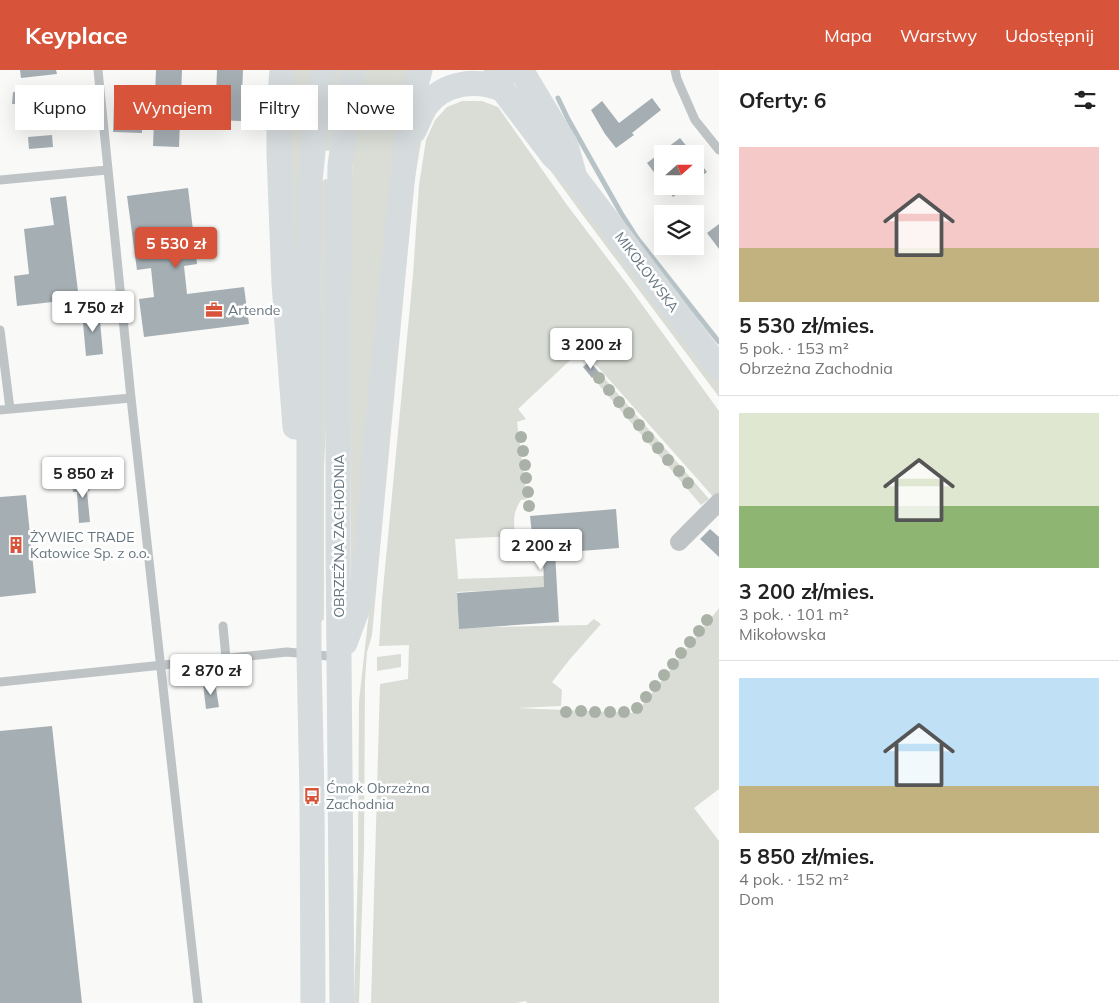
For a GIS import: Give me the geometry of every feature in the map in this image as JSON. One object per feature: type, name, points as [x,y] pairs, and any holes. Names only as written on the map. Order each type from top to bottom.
[{"type":"street","points":[[282,70],[279,107],[279,145],[284,284],[297,464],[310,533]]},
{"type":"street","name":"OBRZEŻNA ZACHODNIA","points":[[323,70],[318,100],[338,300],[342,1003]]},
{"type":"street","name":"OBRZEŻNA ZACHODNIA","points":[[313,1003],[309,291],[326,165],[348,103],[353,70]]},
{"type":"street","points":[[340,657],[361,600],[404,164],[412,101],[420,70]]},
{"type":"street","name":"MIKOŁOWSKA","points":[[521,70],[566,145],[574,176]]},
{"type":"street","points":[[404,164],[420,117],[426,106],[437,95],[450,88],[472,83],[494,86],[500,80]]},
{"type":"street","name":"MIKOŁOWSKA","points":[[500,80],[553,156],[574,176],[719,368]]},
{"type":"street","points":[[679,542],[719,502]]},
{"type":"lane","points":[[98,70],[131,398],[198,1003]]},
{"type":"lane","points":[[675,70],[695,120],[719,150]]},
{"type":"lane","points":[[0,180],[107,170]]},
{"type":"lane","points":[[0,330],[10,409]]},
{"type":"lane","points":[[0,410],[131,398]]},
{"type":"lane","points":[[223,626],[226,658]]},
{"type":"lane","points":[[0,682],[287,652],[340,657]]},
{"type":"shaded area","points":[[293,70],[314,70],[313,85],[292,85]]},
{"type":"shaded area","points":[[334,70],[342,70],[340,85],[332,85]]},
{"type":"shaded area","points":[[364,70],[412,70],[410,85],[362,85]]},
{"type":"shaded area","points":[[467,94],[444,103],[425,127],[414,184],[372,635],[367,652],[359,1003],[354,1003],[358,868],[359,701],[413,158],[432,107]]},
{"type":"shaded area","points":[[462,101],[482,101],[498,107],[567,205],[719,411],[719,496],[716,500],[582,349],[518,409],[526,419],[517,422],[527,499],[521,500],[516,509],[514,518],[515,536],[455,539],[458,579],[544,576],[544,588],[457,592],[459,628],[587,625],[594,619],[601,624],[552,682],[562,690],[561,706],[517,708],[636,713],[719,608],[719,789],[694,808],[719,841],[719,1003],[527,1003],[526,1001],[516,1003],[371,1003],[380,684],[408,679],[409,645],[379,646],[413,275],[419,185],[426,140],[435,120],[447,107]]},
{"type":"shaded area","points":[[505,108],[719,381],[719,397],[579,210]]},
{"type":"shaded area","points":[[328,117],[328,130],[334,130],[331,150],[327,151],[324,149]]},
{"type":"shaded area","points":[[290,130],[310,130],[298,310],[288,157]]},
{"type":"shaded area","points":[[356,130],[404,130],[375,360],[351,586],[349,247],[353,155]]},
{"type":"shaded area","points":[[325,179],[328,180],[328,386],[324,467],[324,619],[321,622],[322,182]]},
{"type":"shaded area","points":[[600,373],[709,499],[701,505],[593,378]]},
{"type":"shaded area","points":[[401,654],[401,667],[377,671],[377,657]]},
{"type":"building","points":[[20,70],[56,70],[57,74],[21,78]]},
{"type":"building","points":[[156,70],[182,70],[181,85],[155,85]]},
{"type":"building","points":[[217,70],[243,70],[241,121],[231,121],[231,85],[216,85]]},
{"type":"building","points":[[13,92],[15,92],[15,104],[12,104]]},
{"type":"building","points":[[652,98],[661,110],[632,133],[634,135],[616,148],[591,110],[602,101],[619,123]]},
{"type":"building","points":[[114,104],[114,130],[142,130],[142,133],[113,132]]},
{"type":"building","points":[[154,130],[180,130],[179,147],[153,146]]},
{"type":"building","points":[[52,135],[53,147],[29,149],[28,137]]},
{"type":"building","points":[[680,138],[686,145],[671,145]]},
{"type":"building","points":[[654,158],[654,172],[647,163]]},
{"type":"building","points":[[188,188],[197,264],[184,266],[187,294],[244,287],[249,324],[144,337],[139,299],[154,297],[151,268],[137,270],[127,196]]},
{"type":"building","points":[[66,196],[79,299],[17,306],[14,276],[29,274],[24,229],[54,225],[50,198]]},
{"type":"building","points":[[719,224],[719,249],[707,233]]},
{"type":"building","points":[[99,310],[103,354],[86,356],[82,312]]},
{"type":"building","points":[[589,361],[599,372],[592,378],[583,367]]},
{"type":"building","points":[[88,478],[91,485],[89,491],[87,491],[90,522],[79,523],[77,492],[73,492],[72,482]]},
{"type":"building","name":"ŻYWIEC TRADE Katowice Sp. z o.o.","points":[[26,495],[36,593],[0,597],[0,497]]},
{"type":"building","points":[[616,509],[619,548],[555,553],[559,622],[459,629],[457,593],[544,587],[543,553],[534,553],[530,516]]},
{"type":"building","points":[[710,529],[719,537],[719,557],[700,539]]},
{"type":"building","points":[[215,682],[219,707],[206,709],[203,684]]},
{"type":"building","points":[[52,726],[82,1003],[0,1003],[0,731]]},
{"type":"waterway","points":[[558,98],[621,213],[637,238],[719,342]]},
{"type":"place","name":"Artende","points":[[214,310]]},
{"type":"place","name":"ŻYWIEC TRADE Katowice Sp. z o.o.","points":[[16,545]]},
{"type":"place","name":"Ćmok Obrzeżna Zachodnia","points":[[312,796]]}]
